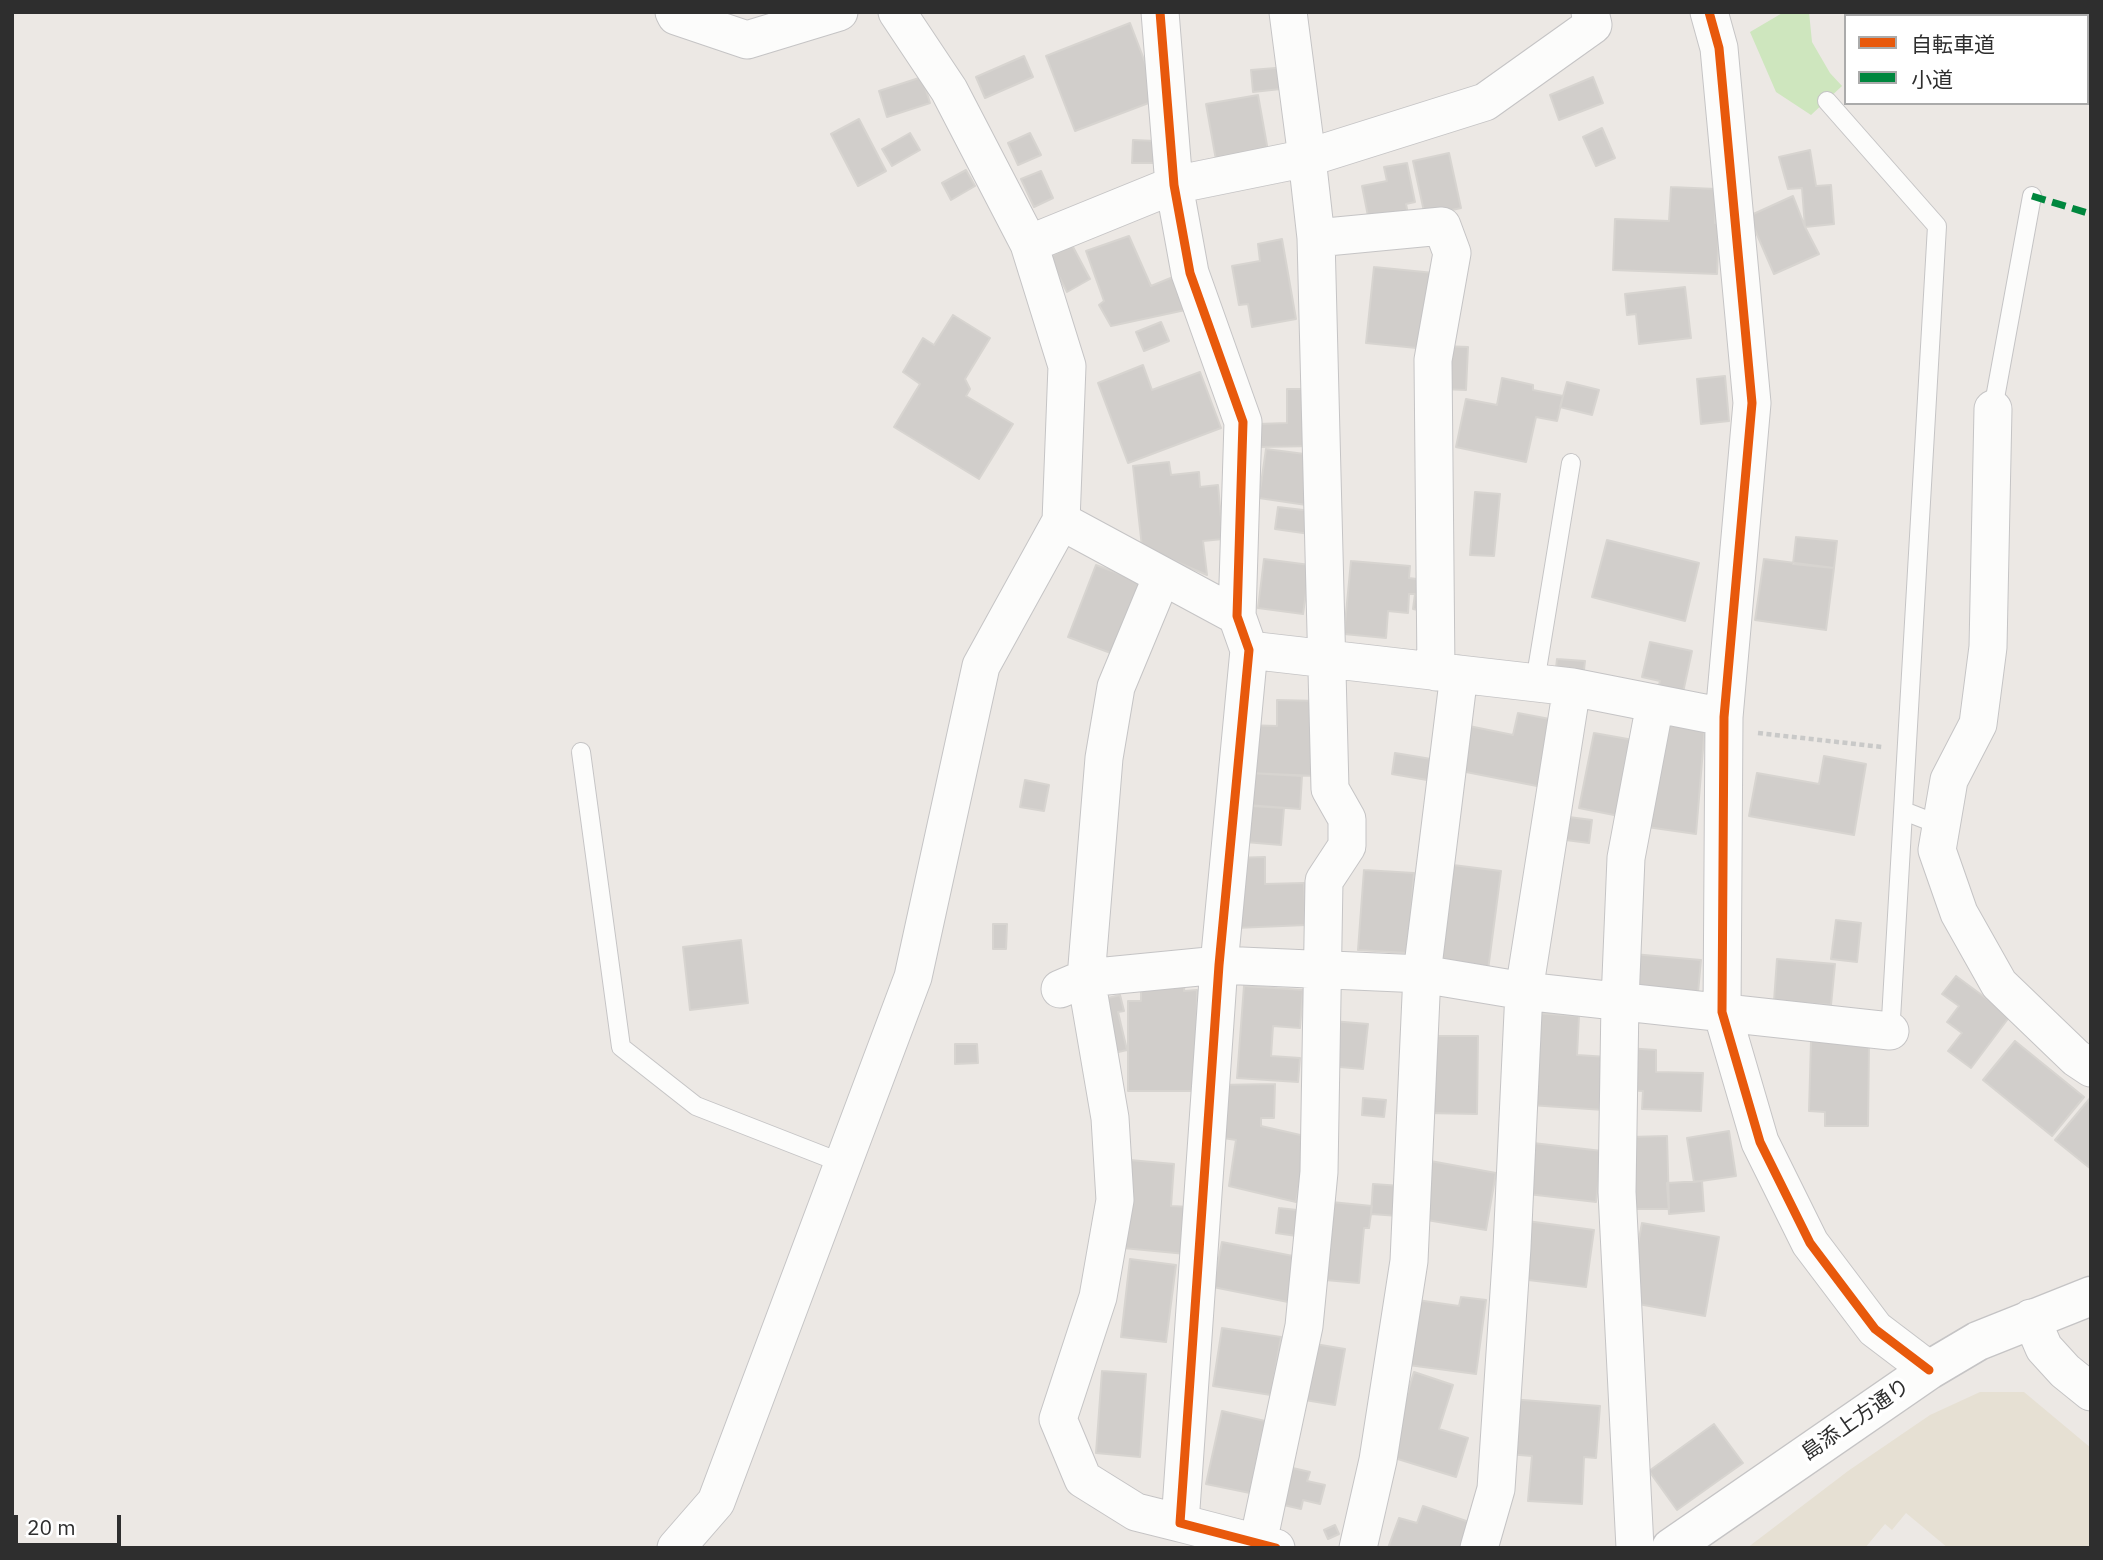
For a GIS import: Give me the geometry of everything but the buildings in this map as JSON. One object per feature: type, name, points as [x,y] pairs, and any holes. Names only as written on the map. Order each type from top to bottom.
[{"type":"street","points":[[674,12],[676,16],[747,40],[839,12]]},
{"type":"street","points":[[676,1548],[716,1502],[913,977],[981,666],[1061,522],[1067,366],[1029,244],[949,90],[897,12]]},
{"type":"street","points":[[1160,12],[1174,185],[1190,273],[1244,422],[1237,616],[1249,650],[1219,965],[1180,1523]]},
{"type":"street","points":[[1161,576],[1116,687],[1073,984],[1110,1118],[1115,1200],[1098,1297],[1058,1419],[1083,1479],[1136,1512],[1267,1546],[1304,1326],[1319,1172],[1324,881],[1346,846],[1347,819],[1330,789],[1316,238],[1288,12]]},
{"type":"street","points":[[1029,244],[1174,185],[1307,158],[1485,102],[1593,25],[1590,12]]},
{"type":"street","points":[[1709,12],[1719,48],[1752,403],[1724,723],[1722,1012],[1760,1142],[1810,1242],[1875,1329],[1929,1370]]},
{"type":"street","points":[[1316,238],[1442,226],[1452,253],[1433,360],[1448,673],[1422,974],[1409,1261],[1378,1460],[1358,1548]]},
{"type":"street","points":[[1993,409],[1988,648],[1978,724],[1949,780],[1937,850],[1959,913],[1999,984],[2076,1058],[2091,1068]]},
{"type":"street","points":[[1061,522],[1237,616]]},
{"type":"street","points":[[1249,650],[1572,687],[1655,704],[1724,723]]},
{"type":"street","points":[[1479,1548],[1496,1489],[1524,991],[1572,687]]},
{"type":"street","points":[[1635,1548],[1618,1192],[1620,1001],[1626,858],[1655,704]]},
{"type":"street","points":[[1073,984],[1219,965],[1422,974],[1524,991],[1722,1012],[1890,1037]]},
{"type":"street","name":"島添上方通り","points":[[1671,1548],[1929,1370],[1978,1341],[2091,1296]]},
{"type":"street","points":[[2031,1318],[2044,1348],[2065,1371],[2091,1392]]},
{"type":"lane","points":[[1827,101],[1937,226],[1890,1037]]},
{"type":"lane","points":[[1993,409],[2032,196]]},
{"type":"lane","points":[[1535,682],[1571,463]]},
{"type":"lane","points":[[581,752],[621,1046],[696,1106],[842,1163]]},
{"type":"lane","points":[[1904,811],[1942,826]]},
{"type":"path","points":[[1724,723],[1907,750]]},
{"type":"shaded area","points":[[1980,1392],[2024,1392],[2091,1448],[2091,1548],[1948,1548],[1906,1513],[1892,1530],[1885,1524],[1865,1548],[1747,1548],[1848,1471],[1930,1415]]},
{"type":"green space","points":[[1784,12],[1809,12],[1812,42],[1830,73],[1842,86],[1811,115],[1776,92],[1750,32]]},
{"type":"marked path","points":[[2032,196],[2091,214]]},
{"type":"cycle path","points":[[1160,12],[1174,185],[1190,273],[1243,422],[1237,616],[1249,650],[1219,965],[1180,1523],[1276,1548]]},
{"type":"cycle path","points":[[1709,12],[1719,48],[1752,403],[1724,717],[1722,1012],[1760,1142],[1810,1243],[1875,1329],[1929,1370]]}]
